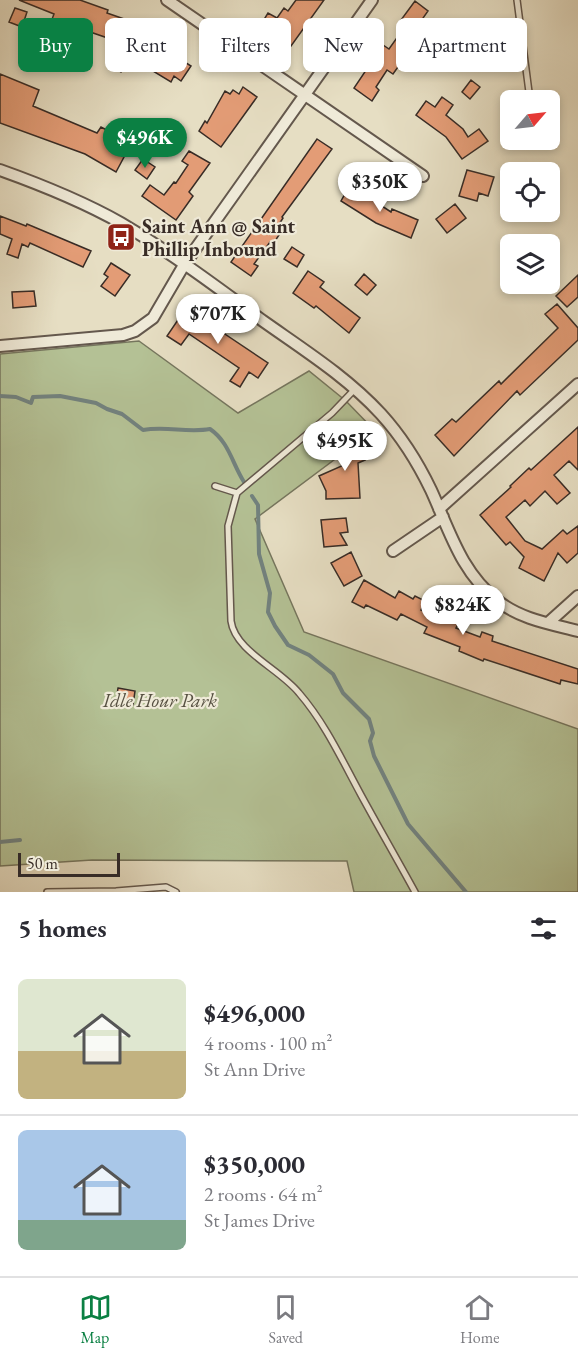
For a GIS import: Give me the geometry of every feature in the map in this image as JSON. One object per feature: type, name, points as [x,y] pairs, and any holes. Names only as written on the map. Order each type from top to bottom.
[{"type":"street","points":[[167,0],[423,176]]},
{"type":"street","points":[[0,346],[123,335],[135,331],[153,318],[184,265],[372,0]]},
{"type":"street","points":[[0,170],[71,197],[120,223],[184,265],[338,374],[381,414],[402,442],[429,486],[459,554],[470,573],[483,588],[498,602],[514,611],[578,631]]},
{"type":"street","points":[[393,551],[441,513],[578,384]]},
{"type":"street","points":[[548,623],[578,596]]},
{"type":"lane","points":[[517,0],[529,90]]},
{"type":"lane","points":[[355,389],[332,413],[237,493],[228,526],[232,626],[248,651],[278,672],[308,703],[331,739],[415,892]]},
{"type":"lane","points":[[215,486],[237,493]]},
{"type":"lane","points":[[47,892],[116,891],[166,887],[176,892]]},
{"type":"green space","name":"Idle Hour Park","points":[[139,341],[238,413],[309,371],[346,401],[374,430],[255,519],[304,632],[578,729],[578,892],[354,892],[347,861],[92,860],[0,866],[0,354]]},
{"type":"building","points":[[19,0],[80,0],[108,10],[107,13],[121,18],[105,18],[105,37],[93,33],[93,18],[52,18],[54,14]]},
{"type":"building","points":[[296,0],[324,0],[311,18],[303,18],[303,29],[291,46],[291,18],[277,18],[284,8],[288,11]]},
{"type":"building","points":[[415,1],[428,11],[423,18],[402,18]]},
{"type":"building","points":[[15,8],[27,12],[25,18],[18,18],[18,25],[9,22]]},
{"type":"building","points":[[268,13],[277,18],[265,18]]},
{"type":"building","points":[[396,39],[396,70],[393,74],[387,70],[376,87],[379,90],[372,101],[354,88],[365,72],[384,72],[384,46],[389,49]]},
{"type":"building","points":[[155,72],[187,72],[181,81],[174,76],[171,82]]},
{"type":"building","points":[[0,74],[39,90],[33,106],[97,133],[101,127],[122,138],[114,151],[124,157],[116,172],[85,154],[0,123]]},
{"type":"building","points":[[471,80],[480,87],[470,99],[462,92]]},
{"type":"building","points":[[243,87],[257,97],[221,147],[199,131],[205,121],[207,123],[225,91],[230,94],[233,90],[239,94]]},
{"type":"building","points":[[442,97],[453,105],[446,115],[463,129],[468,137],[479,129],[488,141],[462,159],[446,137],[416,115],[426,101],[435,107]]},
{"type":"building","points":[[317,139],[332,149],[282,217],[274,232],[279,235],[273,244],[270,242],[254,264],[258,266],[251,276],[231,262]]},
{"type":"building","points":[[189,151],[210,163],[189,192],[193,196],[176,220],[142,196],[150,185],[164,195],[174,182],[176,183],[188,165],[182,161]]},
{"type":"building","points":[[143,159],[155,167],[147,179],[135,170]]},
{"type":"building","points":[[467,170],[494,177],[488,196],[479,193],[477,201],[459,196]]},
{"type":"building","points":[[350,185],[391,212],[392,209],[418,220],[411,238],[376,223],[341,201]]},
{"type":"building","points":[[455,204],[466,218],[447,233],[436,219]]},
{"type":"building","points":[[0,216],[26,226],[27,224],[91,251],[83,267],[30,243],[28,247],[22,244],[18,258],[7,254],[12,239],[0,234]]},
{"type":"building","points":[[292,247],[304,255],[297,267],[284,259]]},
{"type":"building","points":[[111,263],[130,275],[115,296],[101,286],[108,277],[104,274]]},
{"type":"building","points":[[308,271],[324,282],[320,287],[360,318],[349,333],[316,306],[314,308],[293,293]]},
{"type":"building","points":[[364,274],[376,285],[367,295],[355,285]]},
{"type":"building","points":[[578,275],[578,297],[567,307],[556,296]]},
{"type":"building","points":[[34,291],[36,306],[13,308],[12,292]]},
{"type":"building","points":[[557,304],[578,328],[578,340],[520,395],[517,391],[454,456],[435,435],[452,419],[456,422],[499,381],[501,384],[558,328],[545,314]]},
{"type":"building","points":[[186,308],[268,363],[258,378],[249,372],[240,387],[230,381],[239,368],[189,334],[181,345],[167,336]]},
{"type":"building","points":[[578,427],[578,470],[569,461],[554,475],[570,493],[557,504],[545,491],[530,506],[525,500],[506,517],[525,541],[542,549],[563,530],[567,534],[578,526],[578,553],[567,563],[558,553],[544,581],[519,568],[524,557],[510,542],[506,545],[480,515],[529,468],[531,470]]},
{"type":"building","points":[[356,436],[363,449],[361,452],[365,460],[358,463],[360,498],[326,499],[326,491],[319,476],[344,465],[335,447]]},
{"type":"building","points":[[346,518],[348,532],[340,533],[347,545],[324,547],[321,520]]},
{"type":"building","points":[[351,552],[362,576],[344,586],[331,563]]},
{"type":"building","points":[[364,580],[395,598],[399,591],[413,599],[415,596],[425,601],[421,610],[458,624],[456,628],[480,637],[482,632],[493,636],[492,641],[578,669],[578,684],[561,680],[560,684],[484,659],[483,661],[459,651],[460,647],[424,633],[427,627],[401,614],[397,620],[366,605],[364,608],[352,602]]},
{"type":"building","points":[[118,688],[135,691],[133,705],[116,702]]},
{"type":"waterway","points":[[0,396],[16,397],[31,403],[33,397],[60,396],[96,403],[122,414],[143,430],[210,429],[226,446],[244,482]]},
{"type":"waterway","points":[[252,496],[258,505],[259,554],[270,593],[268,612],[275,626],[288,645],[309,655],[333,674],[343,693],[369,719],[373,733],[370,741],[374,756],[408,824],[466,892]]},
{"type":"waterway","points":[[0,842],[20,840]]},
{"type":"place","name":"Saint Ann @ Saint Phillip Inbound","points":[[121,237]]}]
